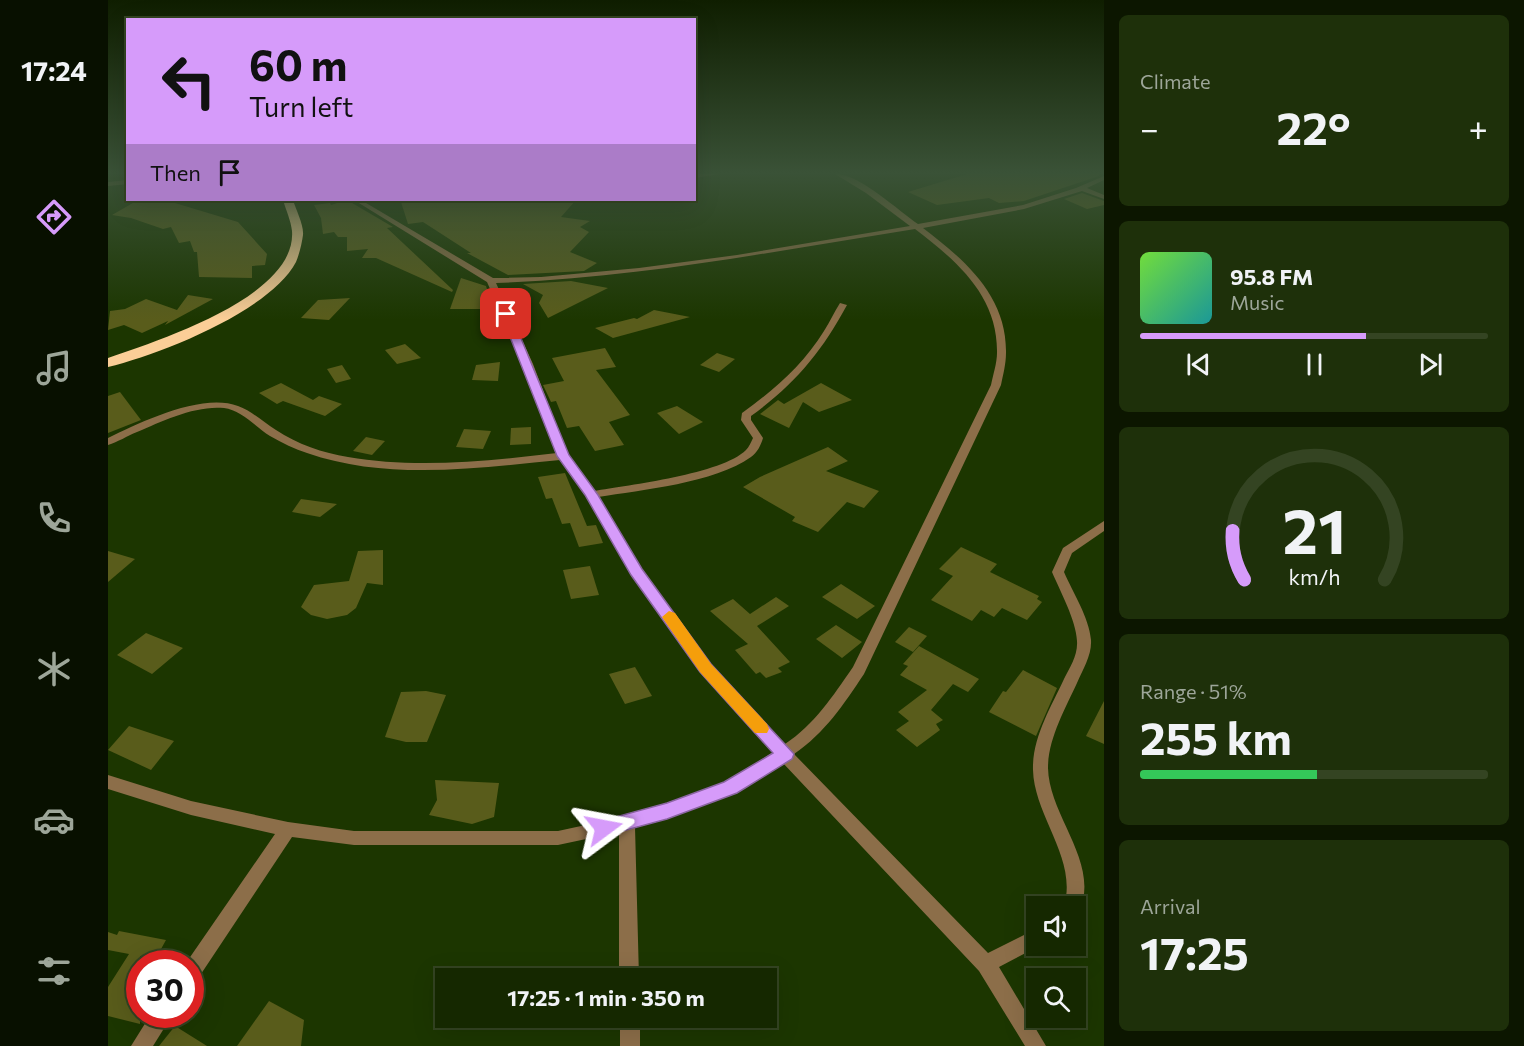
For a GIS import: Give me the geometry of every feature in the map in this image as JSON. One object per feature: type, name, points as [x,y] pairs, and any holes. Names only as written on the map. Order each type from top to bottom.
[{"type":"highway","points":[[108,363],[219,319],[270,286],[292,261],[300,239],[297,223]]},
{"type":"street","points":[[395,223],[491,281],[555,279],[649,271],[940,223]]},
{"type":"street","points":[[108,782],[191,808],[288,829],[354,838],[558,838],[627,823],[731,788],[785,754],[803,740],[831,711],[859,670],[996,384],[1001,369],[1004,350],[1001,327],[992,302],[963,265],[912,223]]},
{"type":"street","points":[[491,281],[528,364],[563,456],[591,495],[637,572],[705,668],[986,964],[1036,1046]]},
{"type":"street","points":[[591,495],[690,475],[746,456],[755,447],[758,438],[746,420],[746,414],[775,394],[792,378],[827,334],[843,305]]},
{"type":"street","points":[[108,442],[156,421],[195,409],[220,405],[237,409],[280,438],[329,456],[366,463],[477,463],[563,456]]},
{"type":"street","points":[[1076,896],[1076,882],[1042,785],[1039,761],[1044,739],[1083,654],[1084,639],[1078,619],[1058,572],[1061,560],[1067,551],[1104,525]]},
{"type":"street","points":[[627,823],[629,968]]},
{"type":"street","points":[[204,952],[288,829]]},
{"type":"street","points":[[986,964],[1026,943]]},
{"type":"street","points":[[141,1046],[153,1028]]},
{"type":"street","points":[[630,1028],[630,1046]]},
{"type":"building","points":[[145,223],[239,223],[267,254],[265,265],[252,266],[252,278],[199,277],[197,252],[194,252],[190,241],[179,243],[171,227],[163,229]]},
{"type":"building","points":[[322,223],[386,223],[393,227],[387,228],[453,290],[452,292],[376,258],[362,258],[368,249],[347,251],[347,237],[338,237],[334,232],[323,234]]},
{"type":"building","points":[[424,223],[587,223],[580,227],[589,232],[570,252],[597,263],[584,271],[508,275],[467,253],[471,253]]},
{"type":"building","points":[[461,278],[486,286],[493,309],[450,309]]},
{"type":"building","points":[[571,281],[608,288],[548,318],[539,303],[543,295],[523,284]]},
{"type":"building","points":[[188,295],[213,299],[165,325],[168,321],[142,333],[124,325],[108,330],[110,311],[125,309],[146,299],[177,310]]},
{"type":"building","points":[[350,298],[329,320],[301,318],[318,300]]},
{"type":"building","points":[[654,310],[690,317],[613,338],[595,328],[637,319]]},
{"type":"building","points":[[405,344],[421,358],[397,364],[385,350]]},
{"type":"building","points":[[605,348],[616,367],[596,370],[630,415],[609,422],[624,445],[595,451],[579,426],[567,428],[556,401],[551,402],[543,385],[564,381],[552,358]]},
{"type":"building","points":[[717,353],[735,359],[719,372],[700,365]]},
{"type":"building","points":[[500,362],[498,381],[472,380],[476,365]]},
{"type":"building","points":[[342,365],[351,379],[336,383],[327,369]]},
{"type":"building","points":[[281,383],[313,400],[319,396],[342,404],[325,416],[283,401],[277,404],[259,393]]},
{"type":"building","points":[[821,383],[852,400],[819,412],[803,402],[789,428],[760,414],[778,400],[784,404]]},
{"type":"building","points":[[120,392],[141,420],[108,433],[108,396]]},
{"type":"building","points":[[677,406],[703,422],[679,434],[657,413]]},
{"type":"building","points":[[531,427],[531,444],[510,445],[511,428]]},
{"type":"building","points":[[464,429],[491,431],[483,449],[456,447]]},
{"type":"building","points":[[366,437],[385,441],[372,455],[353,451]]},
{"type":"building","points":[[828,447],[848,461],[826,471],[879,491],[864,508],[847,502],[818,532],[792,521],[795,517],[743,487],[760,477]]},
{"type":"building","points":[[565,473],[587,526],[596,525],[603,543],[579,547],[570,523],[562,524],[552,498],[546,499],[538,477]]},
{"type":"building","points":[[301,499],[337,504],[320,517],[292,512]]},
{"type":"building","points":[[961,547],[997,564],[990,572],[1039,596],[1037,599],[1042,602],[1027,620],[1002,608],[994,617],[981,610],[972,621],[931,600],[953,576],[939,569]]},
{"type":"building","points":[[383,550],[383,585],[367,583],[356,608],[347,615],[327,619],[311,615],[301,607],[314,585],[349,581],[358,551]]},
{"type":"building","points":[[108,551],[135,559],[108,582]]},
{"type":"building","points":[[590,566],[599,595],[571,599],[563,570]]},
{"type":"building","points":[[841,584],[875,606],[857,619],[822,597]]},
{"type":"building","points":[[776,597],[789,606],[757,626],[790,662],[778,668],[782,672],[766,678],[760,672],[756,674],[735,650],[748,644],[710,611],[733,599],[750,614]]},
{"type":"building","points":[[836,625],[862,642],[842,658],[816,639]]},
{"type":"building","points":[[909,627],[927,636],[913,652],[895,642]]},
{"type":"building","points":[[146,633],[183,648],[152,674],[117,655]]},
{"type":"building","points":[[919,646],[979,679],[968,692],[953,684],[931,710],[943,720],[936,724],[940,730],[917,747],[896,730],[909,721],[898,712],[927,690],[900,675],[908,666],[903,664]]},
{"type":"building","points":[[635,667],[652,696],[625,704],[609,674]]},
{"type":"building","points":[[1023,670],[1057,688],[1036,736],[989,712],[1003,691],[1006,692]]},
{"type":"building","points":[[426,691],[446,695],[427,742],[406,742],[385,737],[401,692]]},
{"type":"building","points":[[1104,701],[1104,744],[1086,736]]},
{"type":"building","points":[[129,726],[174,741],[151,770],[108,750]]},
{"type":"building","points":[[435,780],[499,783],[494,817],[472,824],[429,815],[437,800]]},
{"type":"building","points":[[119,931],[166,940],[160,950],[126,950],[126,953],[108,950],[108,932],[117,935]]},
{"type":"building","points":[[126,959],[126,1020],[108,1016],[108,987]]},
{"type":"building","points":[[269,1001],[304,1020],[301,1046],[237,1046]]},
{"type":"building","points":[[173,1028],[178,1028],[207,1046],[159,1046]]},
{"type":"slow traffic","points":[[669,617],[705,668],[761,729]]},
{"type":"route","points":[[506,314],[512,334],[528,364],[563,456],[591,495],[637,572],[705,668],[785,754],[731,788],[667,811],[604,828]]}]
